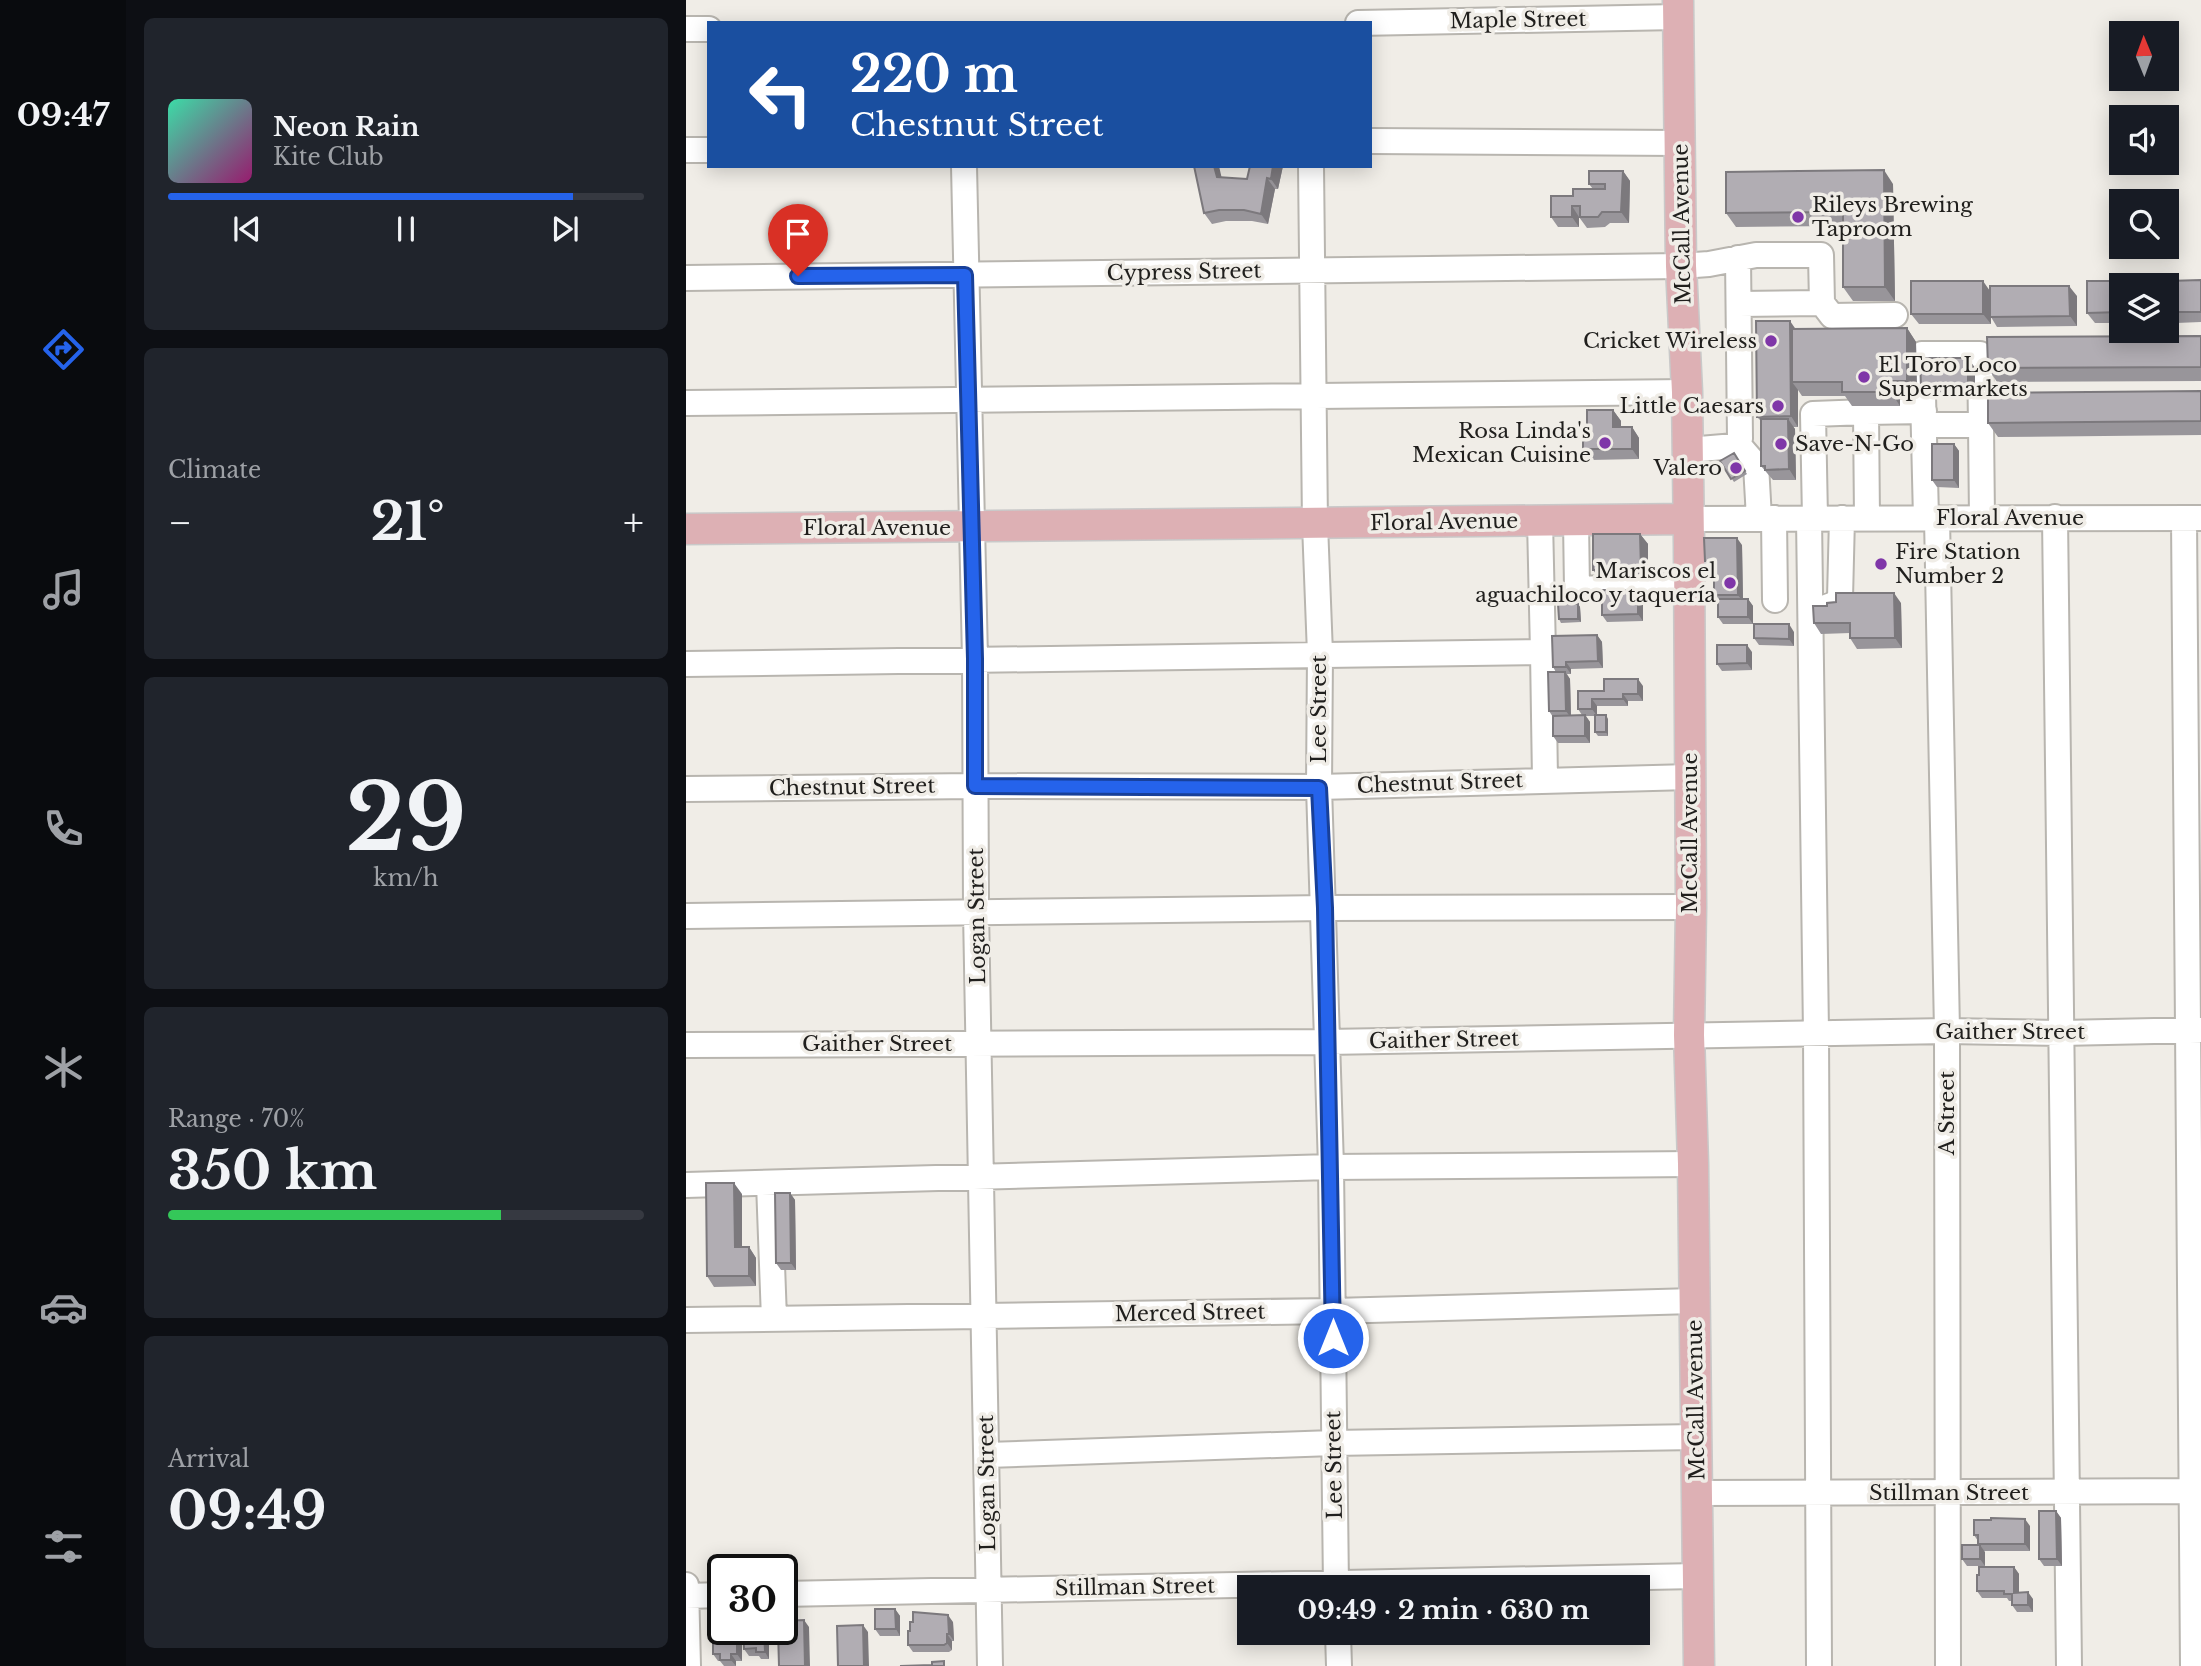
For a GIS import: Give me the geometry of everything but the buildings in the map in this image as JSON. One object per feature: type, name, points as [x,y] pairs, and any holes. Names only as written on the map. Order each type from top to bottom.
[{"type":"main road","name":"McCall Avenue","points":[[1678,9],[1681,266],[1687,392],[1690,584],[1689,1035],[1699,1666]]},
{"type":"main road","name":"Floral Avenue","points":[[686,529],[1688,519]]},
{"type":"street","name":"Maple Street","points":[[1372,22],[1678,9]]},
{"type":"street","points":[[686,29],[707,29]]},
{"type":"street","points":[[1372,141],[1680,143]]},
{"type":"street","points":[[686,150],[707,150]]},
{"type":"street","name":"Logan Street","points":[[964,168],[975,659],[976,912],[990,1666]]},
{"type":"street","name":"Lee Street","points":[[1311,168],[1315,524],[1320,654],[1319,788],[1325,908],[1331,1167],[1336,1575]]},
{"type":"street","name":"Cypress Street","points":[[686,278],[1738,265],[1756,255],[1821,254],[1822,303]]},
{"type":"street","points":[[1688,450],[1735,446],[1740,439],[1738,265]]},
{"type":"street","points":[[1739,304],[1822,303],[1832,316],[1895,315]]},
{"type":"street","name":"A Street","points":[[1948,1666],[1947,1031],[1930,477],[1924,418],[1922,354],[1980,354],[1980,425]]},
{"type":"street","points":[[686,403],[1687,392]]},
{"type":"street","points":[[1866,412],[1867,518]]},
{"type":"street","points":[[1819,1666],[1816,1033],[1810,613],[1813,414],[1866,412],[1980,425],[1970,476],[1982,518]]},
{"type":"street","points":[[1737,443],[1756,465],[1766,518],[1775,600]]},
{"type":"street","points":[[2055,517],[2069,1666]]},
{"type":"street","points":[[1810,613],[1834,604],[1840,598],[1842,518]]},
{"type":"street","points":[[2192,518],[2196,1491],[2193,1666]]},
{"type":"street","name":"Floral Avenue","points":[[1688,519],[2192,518]]},
{"type":"street","points":[[1540,521],[1545,779]]},
{"type":"street","points":[[1576,521],[1577,589],[1690,584]]},
{"type":"street","points":[[686,664],[1543,652]]},
{"type":"street","name":"Chestnut Street","points":[[686,789],[975,786],[1319,788],[1545,779],[1690,777]]},
{"type":"street","points":[[686,916],[1325,908],[1691,907]]},
{"type":"street","name":"Gaither Street","points":[[686,1045],[1327,1042],[1947,1031],[2195,1031]]},
{"type":"street","points":[[686,1185],[1331,1167],[1693,1164]]},
{"type":"street","points":[[769,1183],[774,1319]]},
{"type":"street","name":"Merced Street","points":[[686,1320],[1333,1311],[1694,1301]]},
{"type":"street","points":[[987,1455],[1333,1443],[1696,1437]]},
{"type":"street","name":"Stillman Street","points":[[1697,1493],[2196,1491]]},
{"type":"street","name":"Stillman Street","points":[[1650,1577],[1697,1576]]},
{"type":"street","points":[[686,1585],[688,1666]]},
{"type":"street","name":"Stillman Street","points":[[798,1594],[1237,1586]]},
{"type":"street","points":[[686,1596],[707,1595]]},
{"type":"street","points":[[1338,1645],[1339,1666]]},
{"type":"place","name":"Rileys Brewing Taproom","points":[[1798,217]]},
{"type":"place","name":"Cricket Wireless","points":[[1771,341]]},
{"type":"place","name":"El Toro Loco Supermarkets","points":[[1864,377]]},
{"type":"place","name":"Little Caesars","points":[[1778,406]]},
{"type":"place","name":"Rosa Linda's Mexican Cuisine","points":[[1605,443]]},
{"type":"place","name":"Save-N-Go","points":[[1781,444]]},
{"type":"place","name":"Valero","points":[[1736,468]]},
{"type":"place","name":"Fire Station Number 2","points":[[1881,564]]},
{"type":"place","name":"Mariscos el aguachiloco y taquería","points":[[1730,583]]},
{"type":"route","points":[[798,276],[965,275],[975,659],[975,786],[1319,788],[1325,908],[1333,1338]]}]
